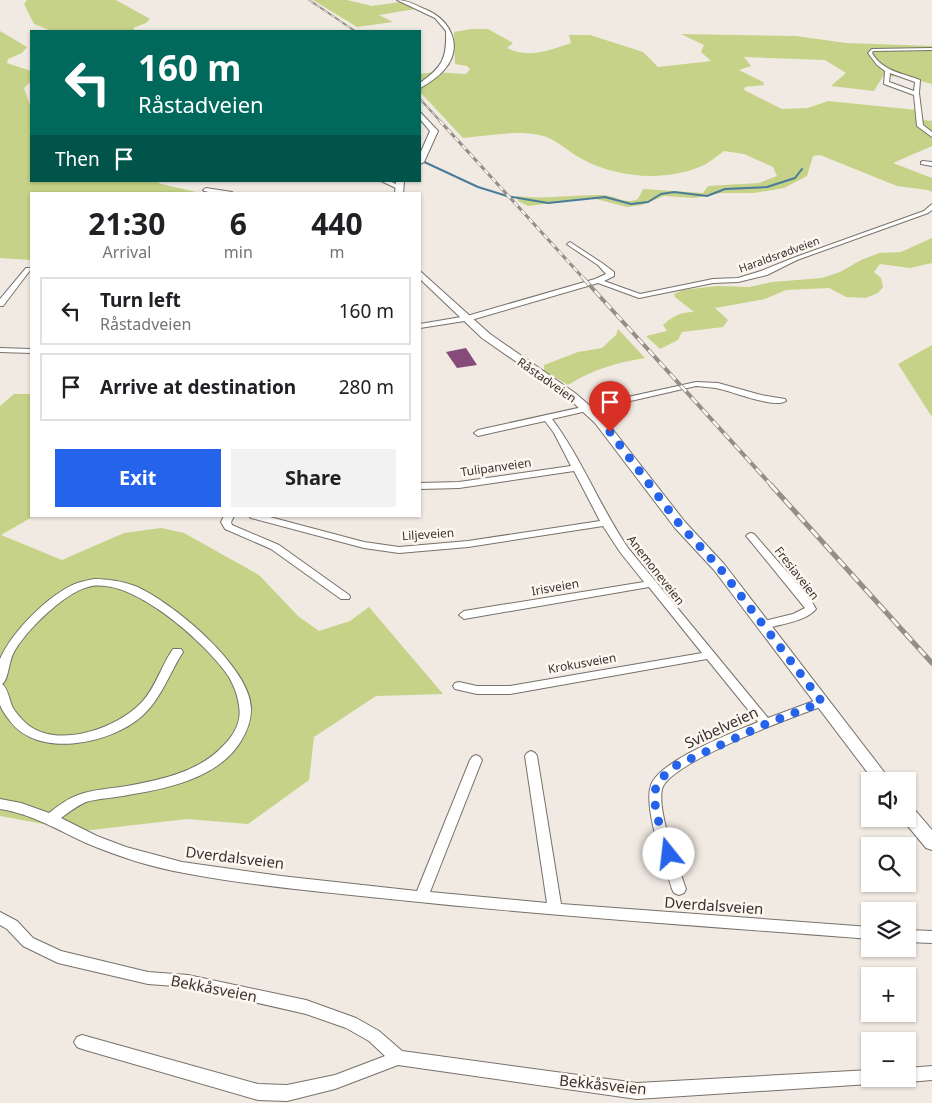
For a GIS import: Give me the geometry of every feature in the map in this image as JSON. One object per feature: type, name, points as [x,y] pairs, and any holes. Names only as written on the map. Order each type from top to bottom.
[{"type":"main road","points":[[400,0],[437,16],[450,31],[449,62],[440,72],[421,85]]},
{"type":"main road","points":[[421,115],[434,131],[421,160]]},
{"type":"main road","name":"Råstadveien","points":[[421,275],[497,345],[571,395],[618,442],[666,507],[719,567],[876,772]]},
{"type":"main road","points":[[916,824],[932,843]]},
{"type":"street","points":[[932,49],[881,48],[871,50],[870,56],[888,69],[918,81],[916,94],[920,126],[932,135]]},
{"type":"street","points":[[888,69],[886,83],[916,94]]},
{"type":"street","points":[[923,163],[932,164]]},
{"type":"street","points":[[386,182],[399,187]]},
{"type":"street","points":[[206,190],[219,192]]},
{"type":"street","name":"Haraldsrødveien","points":[[598,281],[639,296],[713,281],[750,278],[926,212],[932,206]]},
{"type":"street","points":[[421,326],[468,318],[598,281],[611,274],[600,264],[570,244]]},
{"type":"street","points":[[0,304],[28,269]]},
{"type":"street","points":[[0,350],[30,351]]},
{"type":"street","points":[[478,433],[658,391],[706,383],[767,400],[782,401]]},
{"type":"street","name":"Anemoneveien","points":[[547,418],[558,434],[606,523],[649,584],[766,724]]},
{"type":"street","name":"Tulipanveien","points":[[421,486],[459,485],[575,468]]},
{"type":"street","points":[[228,517],[226,522],[228,527],[274,547],[344,597]]},
{"type":"street","name":"Liljeveien","points":[[258,517],[364,545],[399,550],[468,544],[606,523]]},
{"type":"street","name":"Fresiaveien","points":[[751,536],[805,599],[811,609],[803,614],[764,625]]},
{"type":"street","points":[[0,681],[2,662],[7,653],[49,606],[68,590],[81,585],[105,582],[138,592],[161,606],[220,656],[243,694],[245,714],[236,739],[209,764],[192,774],[162,784],[106,793],[78,800],[52,818]]},
{"type":"street","name":"Irisveien","points":[[464,615],[649,584]]},
{"type":"street","points":[[0,688],[10,713],[25,729],[36,735],[57,739],[80,738],[101,732],[134,716],[147,704],[155,692],[176,652]]},
{"type":"street","name":"Krokusveien","points":[[459,686],[477,690],[510,690],[709,655]]},
{"type":"street","name":"Svibelveien","points":[[679,889],[655,803],[657,785],[677,765],[766,724],[822,702]]},
{"type":"street","points":[[531,756],[555,908]]},
{"type":"street","points":[[422,896],[476,760]]},
{"type":"street","name":"Dverdalsveien","points":[[0,804],[21,806],[52,818],[78,833],[158,863],[206,871],[422,896],[861,932]]},
{"type":"street","name":"Bekkåsveien","points":[[0,918],[12,926],[28,942],[58,958],[148,978],[188,981],[306,1007],[352,1023],[374,1036],[398,1058]]},
{"type":"street","points":[[916,936],[932,937]]},
{"type":"street","name":"Bekkåsveien","points":[[82,1042],[258,1092],[288,1094],[335,1082],[398,1058],[637,1091],[861,1079]]},
{"type":"street","points":[[916,1074],[932,1073]]},
{"type":"green space","points":[[27,0],[116,0],[150,19],[146,23],[133,28],[135,30],[49,30],[34,24],[24,4]]},
{"type":"green space","points":[[313,0],[347,0],[372,6],[400,2],[415,9],[379,15],[393,22],[357,27]]},
{"type":"green space","points":[[488,29],[513,43],[507,48],[523,53],[539,52],[571,43],[569,35],[590,35],[643,52],[658,67],[711,61],[701,52],[704,45],[681,34],[796,36],[846,43],[932,46],[932,84],[905,77],[883,76],[874,91],[831,86],[846,73],[825,60],[744,57],[751,66],[739,70],[763,82],[764,85],[745,87],[744,90],[782,109],[808,108],[828,101],[917,110],[924,120],[932,121],[932,146],[893,163],[932,178],[932,192],[897,186],[820,155],[813,156],[807,176],[784,188],[754,193],[720,193],[695,198],[664,196],[642,205],[627,207],[592,198],[528,206],[518,201],[517,196],[606,195],[633,201],[638,199],[643,189],[703,193],[708,186],[759,183],[777,176],[773,167],[744,154],[724,151],[705,165],[688,171],[657,176],[641,176],[626,174],[596,165],[577,156],[551,139],[539,135],[511,133],[463,138],[421,93],[421,74],[434,72],[466,74],[470,69],[467,66],[455,64],[454,32]]},
{"type":"green space","points":[[0,31],[27,47],[22,53],[8,59],[7,63],[30,71],[30,82],[24,88],[30,105],[30,182],[158,182],[196,192],[30,192],[30,260],[0,258]]},
{"type":"green space","points":[[932,238],[932,263],[910,268],[880,264],[874,272],[881,278],[883,287],[878,293],[866,298],[846,297],[829,288],[786,290],[765,299],[715,308],[728,320],[723,327],[682,332],[678,340],[660,349],[646,336],[667,331],[663,325],[677,315],[694,312],[675,297],[674,294],[683,290],[717,286],[749,287],[772,282],[822,278],[840,272],[861,260],[879,253],[901,252]]},
{"type":"green space","points":[[618,329],[645,358],[605,367],[568,385],[544,371],[544,365],[578,352],[602,348],[616,335]]},
{"type":"green space","points":[[932,345],[932,417],[898,364]]},
{"type":"green space","points":[[14,394],[30,394],[30,517],[32,517],[1,535],[62,560],[124,533],[161,528],[184,533],[259,575],[298,616],[319,631],[350,621],[369,607],[443,694],[376,696],[314,737],[309,780],[248,824],[187,819],[82,831],[0,816],[0,406]]},
{"type":"building","points":[[466,348],[477,365],[457,368],[446,352]]},
{"type":"waterway","points":[[421,160],[478,187],[507,196],[548,203],[605,197],[631,204],[648,202],[661,194],[674,192],[707,196],[725,189],[767,187],[795,178],[802,169]]},
{"type":"railway","points":[[309,0],[354,30]]},
{"type":"railway","points":[[421,100],[441,122]]},
{"type":"railway","points":[[440,121],[585,280]]},
{"type":"railway","points":[[584,279],[772,486]]},
{"type":"railway","points":[[771,485],[932,663]]},
{"type":"route","points":[[610,432],[654,493],[680,525],[719,567],[822,702],[766,724],[677,765],[657,785],[655,803],[669,854]]}]
